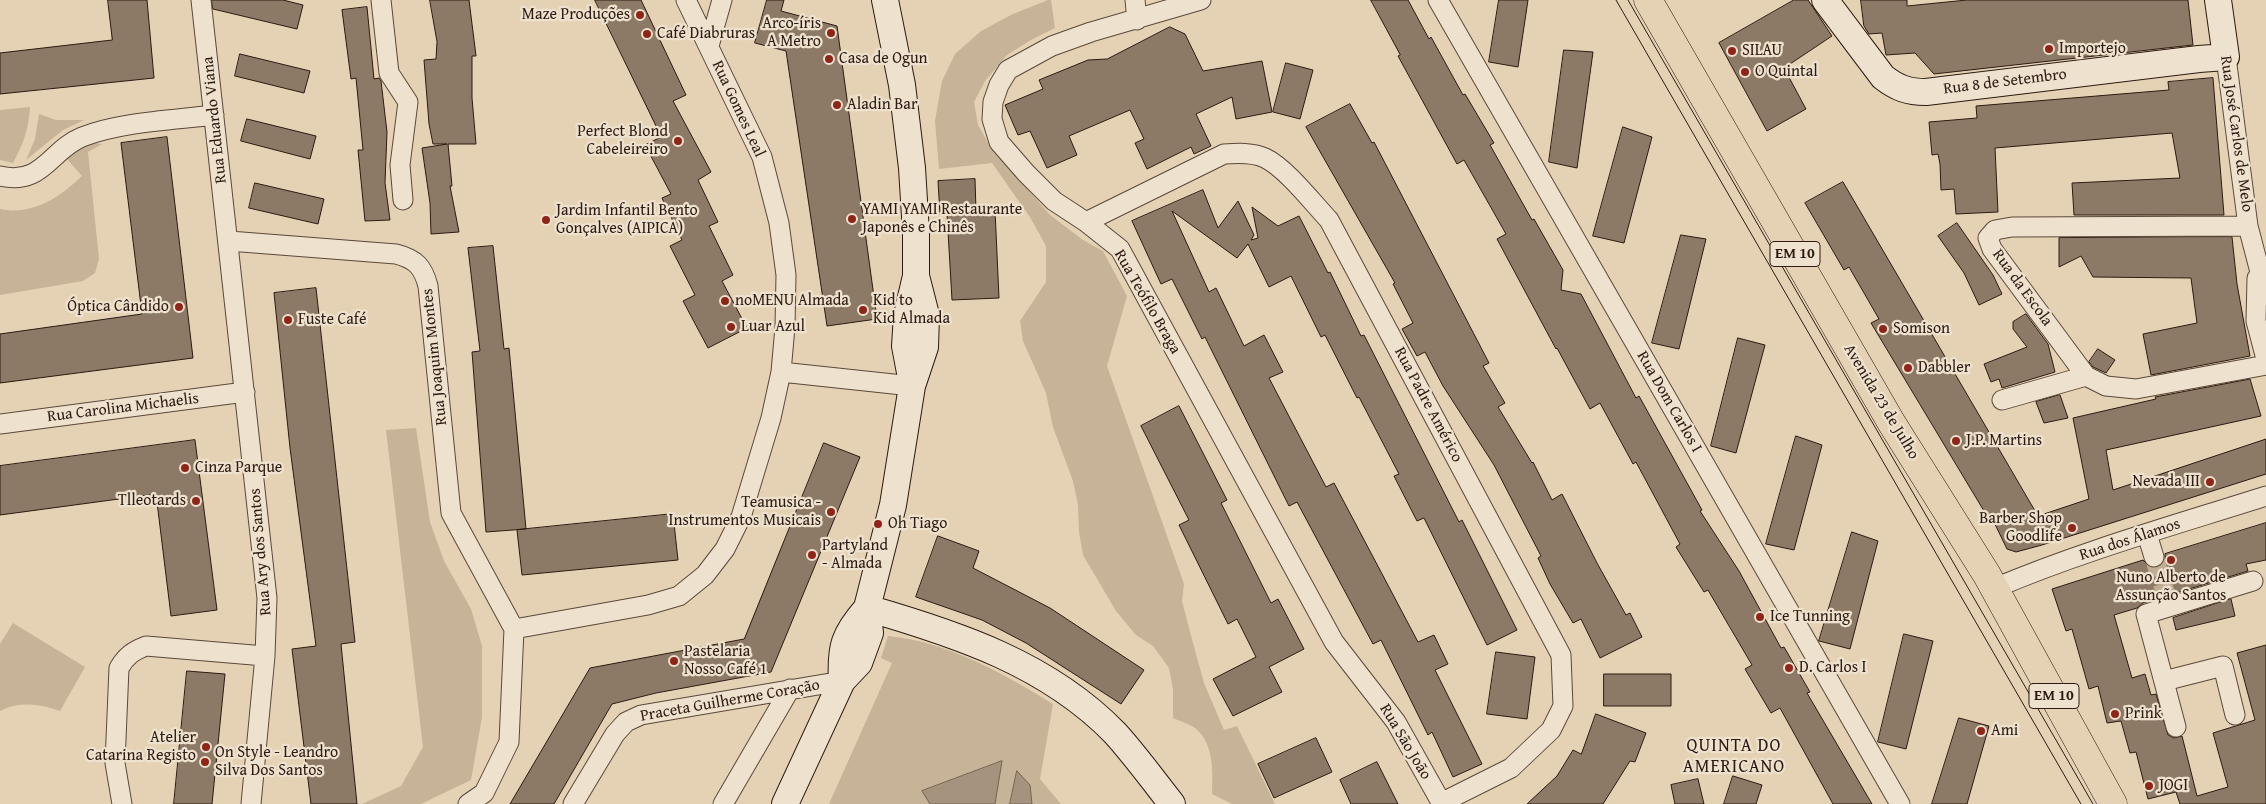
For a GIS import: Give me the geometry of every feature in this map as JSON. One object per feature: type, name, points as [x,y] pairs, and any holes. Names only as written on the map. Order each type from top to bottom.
[{"type":"main road","name":"Avenida 23 de Julho","points":[[1648,0],[1891,422],[1995,588],[2113,804]]},
{"type":"street","name":"Rua Eduardo Viana","points":[[201,0],[229,241]]},
{"type":"street","points":[[381,0],[389,73],[408,102],[400,165],[403,200]]},
{"type":"street","name":"Rua Gomes Leal","points":[[514,629],[648,605],[679,596],[705,575],[725,549],[741,517],[771,418],[781,372],[785,326],[786,275],[779,223],[762,157],[686,0]]},
{"type":"street","points":[[709,46],[722,0]]},
{"type":"street","points":[[785,804],[842,681],[840,656],[851,626],[867,608],[893,505],[912,386],[925,347],[926,315],[916,276],[916,233],[912,168],[902,85],[885,0]]},
{"type":"street","points":[[1135,0],[1137,20],[1201,0]]},
{"type":"street","name":"Rua Dom Carlos I","points":[[1438,0],[1900,804]]},
{"type":"street","name":"Rua José Carlos de Melo","points":[[2218,0],[2248,226],[2257,267],[2266,295]]},
{"type":"street","name":"Rua 8 de Setembro","points":[[1831,1],[1883,77],[1896,86],[1910,92],[1926,92],[2226,57]]},
{"type":"street","name":"Rua Teófilo Braga","points":[[1137,20],[1091,32],[1052,46],[1008,70],[999,85],[993,102],[992,118],[999,142],[1054,201],[1086,222],[1120,249],[1334,642],[1365,681]]},
{"type":"street","points":[[0,176],[14,178],[36,173],[81,137],[109,129],[214,115]]},
{"type":"street","name":"Rua Padre Américo","points":[[1086,222],[1224,154],[1242,153],[1265,158],[1286,174],[1329,220],[1561,655],[1563,706],[1551,730],[1511,768],[1441,804]]},
{"type":"street","name":"Rua da Escola","points":[[2248,226],[2012,228],[1995,230],[1988,238],[1992,249],[2086,376],[2106,386],[2136,388],[2266,364]]},
{"type":"street","name":"Rua Ary dos Santos","points":[[229,241],[267,592],[268,619],[251,804]]},
{"type":"street","name":"Rua Joaquim Montes","points":[[229,241],[396,254],[410,257],[421,266],[428,286],[451,513],[514,629]]},
{"type":"street","name":"Rua José Carlos de Melo","points":[[2257,267],[2256,320],[2266,358]]},
{"type":"street","points":[[781,372],[912,386]]},
{"type":"street","points":[[2002,400],[2086,376]]},
{"type":"street","name":"Rua Carolina Michaelis","points":[[0,424],[245,392]]},
{"type":"street","name":"Rua dos Álamos","points":[[1995,588],[2021,577],[2147,534],[2266,496]]},
{"type":"street","points":[[2147,534],[2154,557]]},
{"type":"street","points":[[2176,727],[2146,614],[2168,602],[2253,581]]},
{"type":"street","points":[[867,608],[967,639],[1045,678],[1068,694],[1114,732],[1172,804]]},
{"type":"street","points":[[468,804],[484,793],[509,742],[514,629]]},
{"type":"street","points":[[122,804],[115,762],[119,668],[124,660],[133,651],[146,646],[265,656]]},
{"type":"street","points":[[2164,682],[2223,666],[2235,715]]},
{"type":"street","name":"Praceta Guilherme Coração","points":[[573,804],[615,734],[626,722],[641,715],[842,681]]},
{"type":"street","name":"Rua São João","points":[[1365,681],[1396,722],[1441,804]]},
{"type":"street","points":[[723,804],[790,689]]},
{"type":"shaded area","points":[[1051,0],[1055,28],[1007,55],[985,81],[974,102],[978,125],[990,146],[1050,215],[1083,240],[1103,251],[1127,296],[1107,366],[1184,584],[1182,601],[1204,683],[1224,730],[1237,726],[1275,804],[1232,804],[1212,794],[1211,758],[1206,742],[1195,728],[1173,718],[1173,689],[1169,668],[1153,646],[1136,635],[1116,611],[1083,555],[1079,532],[1078,505],[1073,481],[1053,427],[1046,393],[1023,341],[1020,321],[1046,282],[1046,246],[1030,217],[992,163],[939,169],[935,121],[942,81],[955,54],[981,31],[1013,14]]},
{"type":"shaded area","points":[[30,107],[25,136],[13,163],[0,160],[0,110]]},
{"type":"shaded area","points":[[39,114],[56,120],[84,120],[63,130],[26,160],[35,139]]},
{"type":"shaded area","points":[[95,143],[102,144],[88,152],[99,259],[95,273],[83,281],[0,295],[0,209],[24,210],[55,198],[82,176],[67,159],[82,147]]},
{"type":"shaded area","points":[[416,428],[430,522],[444,561],[471,609],[482,646],[482,717],[471,780],[421,804],[362,804],[401,786],[423,747],[386,430]]},
{"type":"shaded area","points":[[13,623],[85,667],[60,711],[45,707],[22,705],[0,711],[0,644]]},
{"type":"shaded area","points":[[888,636],[910,639],[953,652],[995,670],[1053,704],[1040,779],[1061,804],[829,804],[892,663],[881,658]]},
{"type":"shaded area","points":[[1002,761],[995,804],[930,804],[922,791]]},
{"type":"shaded area","points":[[1017,771],[1030,785],[1032,804],[1010,804]]},
{"type":"building","points":[[108,0],[147,0],[154,78],[0,94],[0,53],[112,40]]},
{"type":"building","points":[[212,0],[283,0],[303,5],[297,29],[213,9]]},
{"type":"building","points":[[430,0],[469,0],[476,56],[472,56],[472,98],[476,144],[448,144],[452,186],[450,186],[459,232],[431,234],[430,203],[422,148],[447,144],[433,144],[429,124],[424,60],[436,59],[437,42]]},
{"type":"building","points":[[595,0],[641,0],[686,95],[673,101],[711,172],[698,180],[718,222],[709,226],[733,275],[722,281],[747,328],[708,348],[683,301],[695,295],[670,246],[682,240],[662,198],[671,194],[645,145],[661,137]]},
{"type":"building","points":[[767,0],[784,0],[781,11],[837,26],[877,319],[827,326],[786,51],[755,43]]},
{"type":"building","points":[[1371,0],[1408,0],[1429,39],[1431,37],[1463,95],[1465,94],[1494,143],[1490,145],[1532,220],[1534,219],[1563,270],[1561,290],[1581,294],[1636,398],[1639,396],[1702,510],[1700,511],[1739,571],[1781,648],[1784,647],[1810,692],[1807,693],[1872,804],[1833,804],[1780,708],[1771,713],[1745,669],[1752,665],[1708,590],[1704,592],[1676,547],[1680,544],[1636,462],[1633,464],[1600,403],[1590,409],[1556,349],[1497,239],[1506,234],[1464,160],[1457,164],[1398,56],[1400,55]]},
{"type":"building","points":[[1499,0],[1528,0],[1518,67],[1489,62]]},
{"type":"building","points":[[1794,0],[1808,0],[1832,36],[1784,68],[1806,109],[1767,131],[1719,43]]},
{"type":"building","points":[[1861,0],[1907,0],[1907,6],[1967,0],[2188,0],[2193,45],[1934,74],[1915,53],[1886,55],[1882,33],[1869,34],[1864,26]]},
{"type":"building","points":[[367,7],[374,79],[379,78],[381,81],[387,132],[385,183],[390,220],[365,221],[358,150],[363,150],[356,78],[351,79],[342,10]]},
{"type":"building","points":[[1170,27],[1185,34],[1203,71],[1262,61],[1272,112],[1236,119],[1232,97],[1196,114],[1211,146],[1194,154],[1191,147],[1147,169],[1135,143],[1144,139],[1130,110],[1069,136],[1077,155],[1047,168],[1030,131],[1018,135],[1005,105],[1043,89],[1039,80],[1088,60],[1107,59]]},
{"type":"building","points":[[1564,50],[1593,52],[1577,168],[1549,162]]},
{"type":"building","points":[[240,54],[310,71],[304,93],[235,76]]},
{"type":"building","points":[[1286,63],[1313,70],[1300,119],[1273,112]]},
{"type":"building","points":[[2213,78],[2224,215],[2074,215],[2072,183],[2180,178],[2172,133],[1995,148],[1998,212],[1956,214],[1954,189],[1941,190],[1940,164],[1938,154],[1932,155],[1929,122],[1977,118],[1976,106],[2169,90],[2168,82]]},
{"type":"building","points":[[1350,104],[1372,143],[1374,142],[1489,363],[1483,366],[1505,403],[1498,407],[1533,462],[1552,500],[1562,494],[1626,615],[1630,613],[1642,637],[1600,658],[1581,619],[1573,623],[1550,584],[1538,558],[1541,556],[1494,465],[1443,386],[1425,352],[1417,356],[1402,329],[1413,323],[1393,284],[1395,283],[1306,127]]},
{"type":"building","points":[[247,119],[316,136],[310,159],[241,141]]},
{"type":"building","points":[[1623,127],[1652,137],[1624,243],[1593,236]]},
{"type":"building","points":[[167,137],[193,358],[0,383],[0,334],[142,314],[121,143]]},
{"type":"building","points":[[975,179],[976,211],[995,210],[999,298],[952,300],[947,214],[940,215],[938,181]]},
{"type":"building","points":[[1843,182],[2038,516],[2089,499],[2073,418],[2156,399],[2155,397],[2250,379],[2261,416],[2106,450],[2113,490],[2266,439],[2266,474],[2042,545],[2016,552],[2007,549],[1990,514],[1987,516],[1871,323],[1879,319],[1849,267],[1844,270],[1805,203]]},
{"type":"building","points":[[255,183],[324,199],[318,224],[249,208]]},
{"type":"building","points":[[1203,190],[1218,228],[1238,201],[1254,235],[1251,240],[1258,238],[1252,207],[1278,226],[1299,216],[1328,273],[1330,272],[1361,336],[1364,335],[1459,522],[1462,520],[1517,630],[1487,645],[1424,518],[1417,521],[1394,476],[1399,474],[1325,335],[1321,337],[1291,276],[1269,287],[1248,244],[1237,258],[1172,211],[1209,292],[1216,288],[1244,346],[1264,335],[1283,372],[1269,378],[1326,487],[1334,483],[1418,642],[1434,635],[1448,664],[1435,670],[1482,764],[1453,777],[1432,732],[1428,735],[1381,640],[1373,644],[1297,502],[1289,506],[1205,337],[1202,339],[1172,279],[1161,284],[1132,221]]},
{"type":"building","points":[[1957,223],[1993,275],[2002,294],[1979,305],[1964,273],[1938,236]]},
{"type":"building","points":[[1681,235],[1706,239],[1679,349],[1652,343]]},
{"type":"building","points":[[2232,237],[2237,284],[2250,356],[2151,375],[2143,334],[2197,323],[2191,278],[2093,277],[2081,256],[2059,267],[2059,238]]},
{"type":"building","points":[[493,246],[504,349],[509,348],[526,529],[486,532],[472,352],[480,351],[468,248]]},
{"type":"building","points":[[316,288],[355,642],[341,644],[357,804],[311,804],[292,649],[316,646],[290,448],[274,293]]},
{"type":"building","points":[[2026,314],[2048,344],[2055,372],[2002,388],[1999,379],[1991,382],[1984,364],[2027,347],[2013,329],[2013,322]]},
{"type":"building","points":[[1738,338],[1765,345],[1736,453],[1711,446]]},
{"type":"building","points":[[2098,349],[2115,360],[2106,373],[2093,367],[2089,362]]},
{"type":"building","points":[[2060,395],[2068,418],[2044,423],[2036,402]]},
{"type":"building","points":[[1179,406],[1227,500],[1221,503],[1271,603],[1278,599],[1304,649],[1269,667],[1282,692],[1233,716],[1213,679],[1256,657],[1237,619],[1228,624],[1179,525],[1189,520],[1141,426]]},
{"type":"building","points":[[1796,436],[1822,445],[1794,550],[1766,544]]},
{"type":"building","points":[[195,440],[217,610],[171,616],[156,494],[0,515],[0,466]]},
{"type":"building","points":[[824,443],[860,457],[771,672],[656,693],[612,704],[554,804],[510,804],[590,668],[744,639]]},
{"type":"building","points":[[673,514],[678,560],[522,575],[517,530]]},
{"type":"building","points":[[2266,523],[2266,560],[2246,564],[2248,571],[2143,603],[2137,608],[2114,615],[2132,678],[2145,674],[2151,695],[2156,694],[2168,735],[2174,738],[2182,736],[2197,796],[2228,787],[2213,733],[2255,720],[2237,653],[2266,645],[2266,804],[2180,804],[2176,792],[2148,799],[2136,752],[2130,753],[2121,721],[2107,723],[2098,686],[2089,689],[2072,629],[2066,631],[2052,589],[2143,560],[2151,568],[2158,568],[2165,560],[2165,554]]},
{"type":"building","points":[[1852,532],[1878,541],[1850,649],[1819,641]]},
{"type":"building","points":[[938,536],[979,551],[973,568],[1050,608],[1144,670],[1121,704],[1026,643],[982,620],[916,597]]},
{"type":"building","points":[[2231,599],[2235,616],[2176,630],[2173,618]]},
{"type":"building","points":[[1904,634],[1933,641],[1906,749],[1878,742]]},
{"type":"building","points":[[1496,652],[1535,657],[1527,719],[1487,714]]},
{"type":"building","points":[[187,671],[225,674],[212,804],[174,804]]},
{"type":"building","points":[[1604,674],[1671,674],[1671,706],[1604,706]]},
{"type":"building","points":[[1596,714],[1646,733],[1635,762],[1630,761],[1603,804],[1527,804],[1557,776],[1573,750],[1581,754]]},
{"type":"building","points":[[1959,718],[1989,726],[1967,804],[1932,804]]},
{"type":"building","points":[[1316,738],[1332,772],[1274,798],[1258,764]]},
{"type":"building","points":[[1377,762],[1398,804],[1351,804],[1340,780]]},
{"type":"building","points":[[1733,776],[1762,785],[1756,804],[1724,804]]},
{"type":"building","points":[[1698,779],[1704,804],[1675,804],[1671,785]]},
{"type":"tunnel","points":[[2154,557],[2167,598]]},
{"type":"tram line","points":[[1616,0],[2081,804]]},
{"type":"tram line","points":[[1628,0],[2093,804]]},
{"type":"place","name":"Maze Produções","points":[[640,15]]},
{"type":"place","name":"Arco-íris A Metro","points":[[831,33]]},
{"type":"place","name":"Café Diabruras","points":[[647,34]]},
{"type":"place","name":"Importejo","points":[[2049,49]]},
{"type":"place","name":"SILAU","points":[[1732,51]]},
{"type":"place","name":"Casa de Ogun","points":[[829,59]]},
{"type":"place","name":"O Quintal","points":[[1745,72]]},
{"type":"place","name":"Aladin Bar","points":[[837,105]]},
{"type":"place","name":"Perfect Blond Cabeleireiro","points":[[678,141]]},
{"type":"place","name":"YAMI YAMI Restaurante Japonês e Chinês","points":[[852,219]]},
{"type":"place","name":"Jardim Infantil Bento Gonçalves (AIPICA)","points":[[546,220]]},
{"type":"place","name":"noMENU Almada","points":[[725,301]]},
{"type":"place","name":"Óptica Cândido","points":[[179,307]]},
{"type":"place","name":"Kid to Kid Almada","points":[[863,310]]},
{"type":"place","name":"Fuste Café","points":[[288,320]]},
{"type":"place","name":"Luar Azul","points":[[731,327]]},
{"type":"place","name":"Somison","points":[[1883,329]]},
{"type":"place","name":"Dabbler","points":[[1908,368]]},
{"type":"place","name":"J.P. Martins","points":[[1956,441]]},
{"type":"place","name":"Cinza Parque","points":[[185,468]]},
{"type":"place","name":"Nevada III","points":[[2210,482]]},
{"type":"place","name":"Tlleotards","points":[[196,501]]},
{"type":"place","name":"Teamusica - Instrumentos Musicais","points":[[831,512]]},
{"type":"place","name":"Oh Tiago","points":[[878,524]]},
{"type":"place","name":"Barber Shop Goodlife","points":[[2072,528]]},
{"type":"place","name":"Partyland - Almada","points":[[812,555]]},
{"type":"place","name":"Nuno Alberto de Assunção Santos","points":[[2171,560]]},
{"type":"place","name":"Ice Tunning","points":[[1760,617]]},
{"type":"place","name":"Pastelaria Nosso Café 1","points":[[674,661]]},
{"type":"place","name":"D. Carlos I","points":[[1789,668]]},
{"type":"place","name":"Prink","points":[[2115,714]]},
{"type":"place","name":"Ami","points":[[1981,731]]},
{"type":"place","name":"Atelier Catarina Registo","points":[[206,747]]},
{"type":"place","name":"On Style - Leandro Silva Dos Santos","points":[[205,762]]},
{"type":"place","name":"JOGI","points":[[2149,786]]},
{"type":"district","name":"QUINTA DO AMERICANO","points":[[1734,756]]}]
